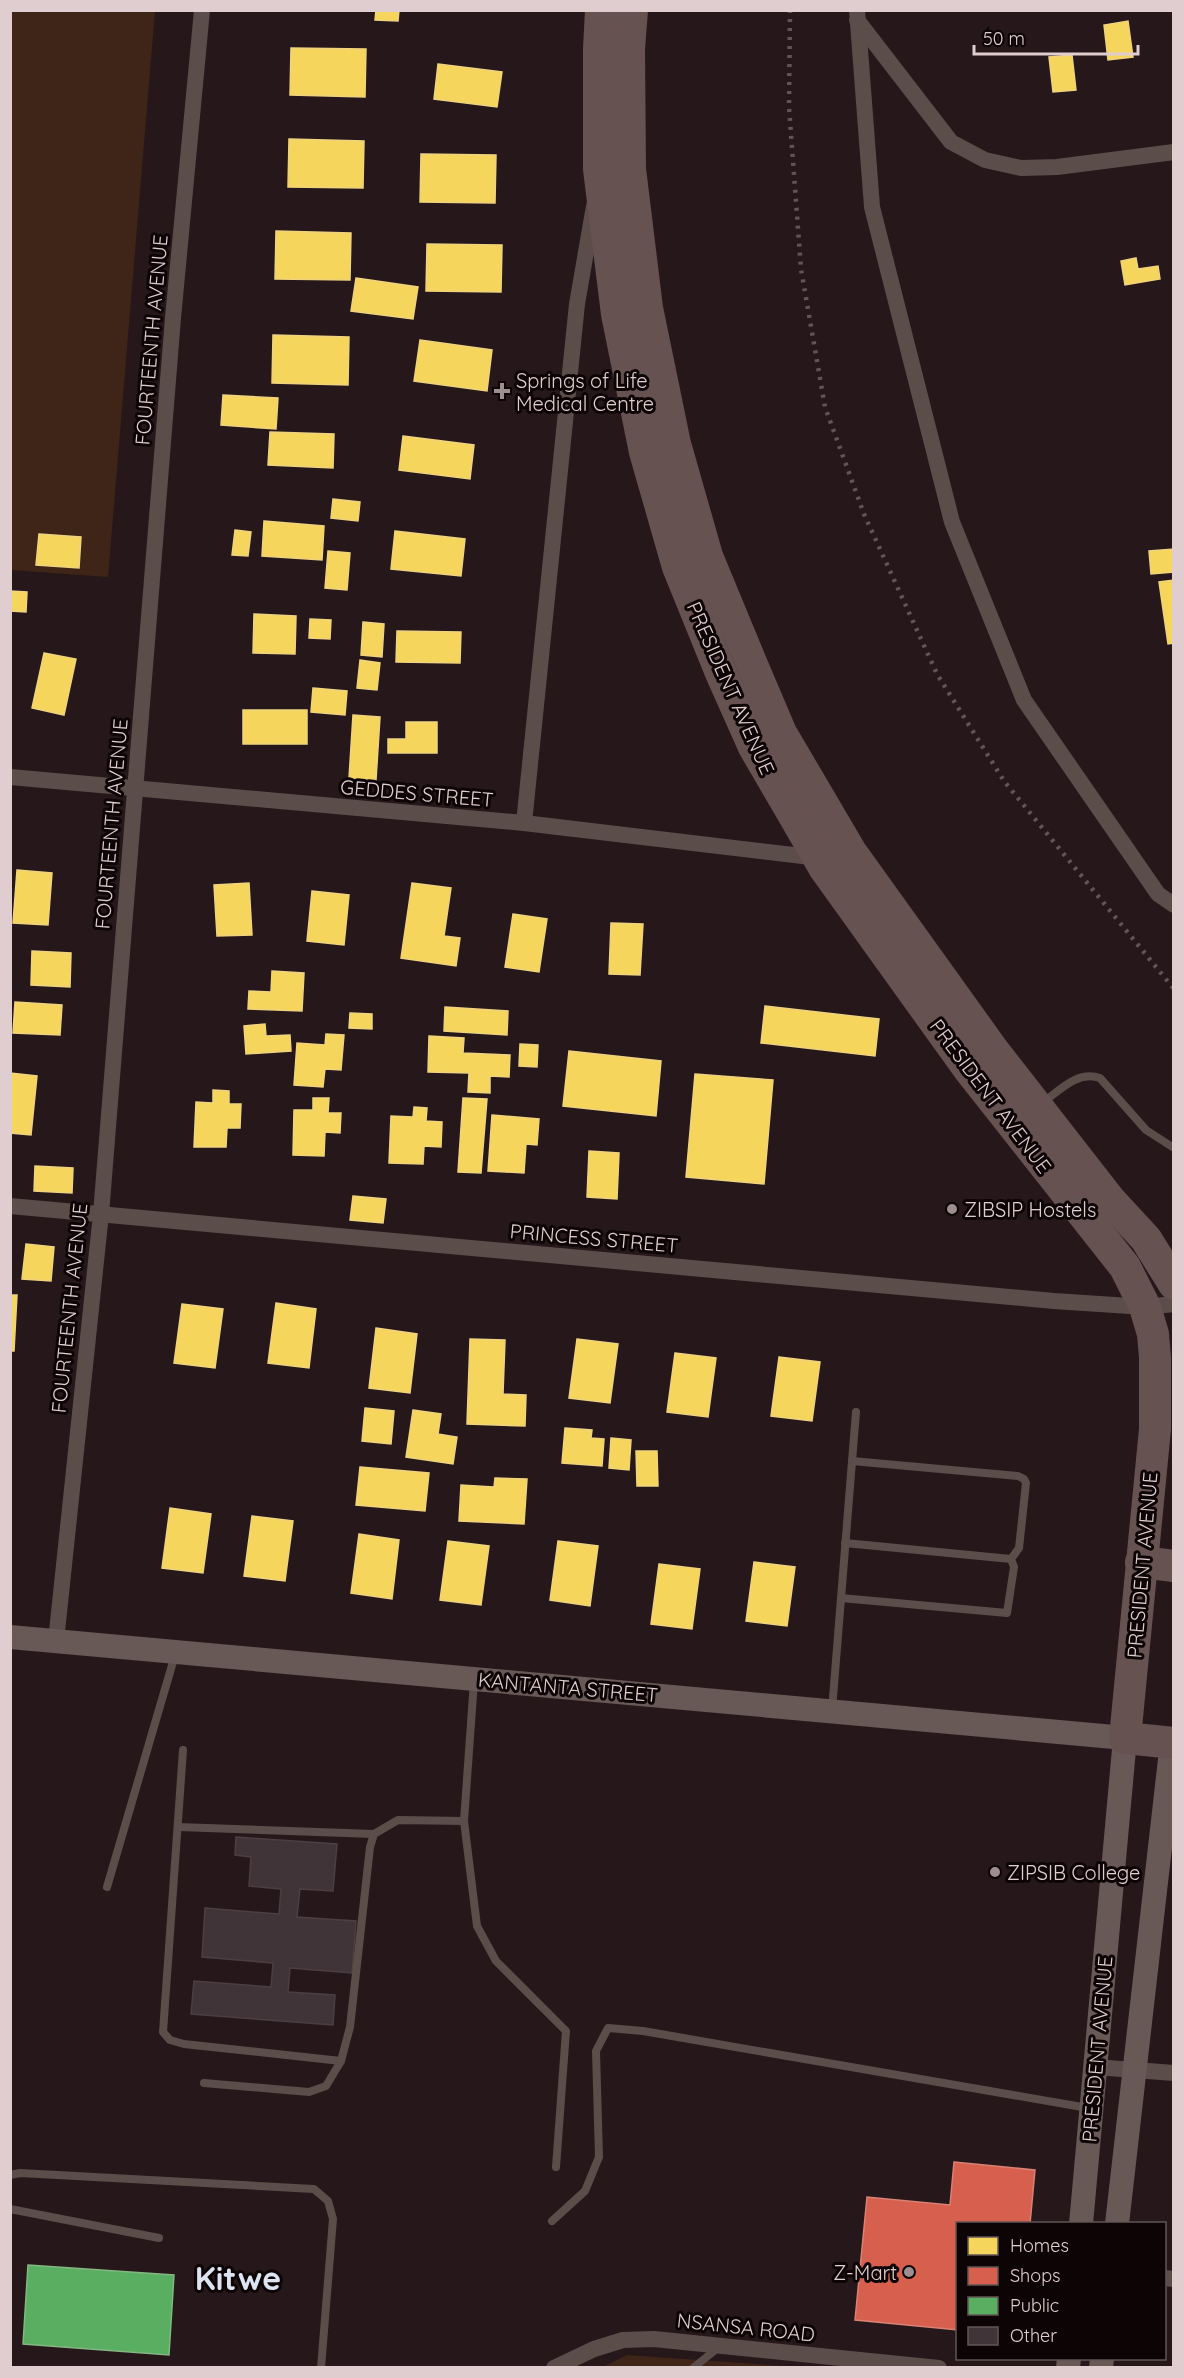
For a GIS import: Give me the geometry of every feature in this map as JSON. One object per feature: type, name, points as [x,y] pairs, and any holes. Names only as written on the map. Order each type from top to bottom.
[{"type":"highway","name":"PRESIDENT AVENUE","points":[[601,10],[599,169],[617,314],[645,452],[678,567],[754,747],[819,858],[968,1068],[1125,1267],[1159,1305],[1153,1334],[1165,1384],[1155,1429],[1125,1738]]},
{"type":"highway","name":"PRESIDENT AVENUE","points":[[632,10],[629,49],[630,169],[647,308],[675,444],[706,556],[781,733],[851,852],[993,1050],[1110,1200],[1146,1239],[1173,1284]]},
{"type":"highway","points":[[1142,1562],[1173,1566]]},
{"type":"highway","points":[[1125,1738],[1173,1734]]},
{"type":"street","name":"FOURTEENTH AVENUE","points":[[56,1641],[101,1214],[173,318],[202,10]]},
{"type":"street","points":[[857,15],[951,142],[985,160],[1022,168],[1057,167],[1173,152]]},
{"type":"street","points":[[857,15],[872,207],[952,522],[1024,700],[1158,894],[1173,905]]},
{"type":"street","points":[[524,823],[578,304],[599,169]]},
{"type":"street","name":"GEDDES STREET","points":[[10,777],[524,823],[819,858]]},
{"type":"street","name":"PRINCESS STREET","points":[[10,1206],[1054,1301],[1159,1305]]},
{"type":"street","name":"KANTANTA STREET","points":[[10,1636],[1125,1738]]},
{"type":"street","name":"PRESIDENT AVENUE","points":[[1117,2222],[1173,1734]]},
{"type":"street","name":"PRESIDENT AVENUE","points":[[1081,2222],[1125,1738]]},
{"type":"street","points":[[1095,2067],[1173,2073]]},
{"type":"street","name":"NSANSA ROAD","points":[[554,2367],[594,2349],[623,2340],[654,2339],[939,2367]]},
{"type":"lane","points":[[1038,1106],[1080,1076],[1091,1075],[1100,1078],[1146,1130],[1173,1148]]},
{"type":"lane","points":[[832,1711],[856,1412]]},
{"type":"lane","points":[[852,1461],[1018,1476],[1024,1479],[1026,1483],[1019,1548],[1011,1559]]},
{"type":"lane","points":[[845,1543],[1011,1559]]},
{"type":"lane","points":[[841,1599],[1005,1614],[1009,1610],[1011,1599],[1014,1567],[1011,1559]]},
{"type":"lane","points":[[107,1887],[176,1651]]},
{"type":"lane","points":[[474,1678],[464,1821],[477,1926],[496,1960],[566,2031],[556,2167]]},
{"type":"lane","points":[[183,1750],[163,2032],[170,2040],[184,2044],[341,2061]]},
{"type":"lane","points":[[178,1827],[374,1834],[398,1820],[464,1821]]},
{"type":"lane","points":[[204,2083],[309,2092],[326,2086],[341,2061],[350,2027],[370,1847],[374,1834]]},
{"type":"lane","points":[[552,2221],[585,2191],[599,2157],[596,2051],[608,2028],[643,2031],[1092,2108]]},
{"type":"lane","points":[[10,2175],[20,2173],[314,2189],[328,2200],[333,2219],[321,2367]]},
{"type":"lane","points":[[10,2210],[159,2238]]},
{"type":"lane","points":[[693,2367],[721,2345]]},
{"type":"shaded area","points":[[10,11],[155,11],[108,577],[11,570]]},
{"type":"shaded area","points":[[627,2355],[799,2367],[601,2368]]},
{"type":"building: Homes","points":[[376,10],[399,10],[398,21],[375,20]]},
{"type":"building: Homes","points":[[1128,21],[1133,57],[1108,60],[1104,25]]},
{"type":"building: Homes","points":[[291,48],[366,49],[365,97],[290,95]]},
{"type":"building: Homes","points":[[1072,55],[1076,90],[1053,92],[1049,57]]},
{"type":"building: Homes","points":[[438,64],[502,72],[497,107],[434,99]]},
{"type":"building: Homes","points":[[289,139],[364,141],[363,188],[288,187]]},
{"type":"building: Homes","points":[[421,154],[496,155],[495,203],[420,202]]},
{"type":"building: Homes","points":[[276,231],[351,233],[350,280],[275,279]]},
{"type":"building: Homes","points":[[427,244],[502,245],[501,292],[426,291]]},
{"type":"building: Homes","points":[[1136,258],[1138,269],[1158,266],[1160,279],[1125,285],[1121,261]]},
{"type":"building: Homes","points":[[356,278],[418,287],[413,319],[351,311]]},
{"type":"building: Homes","points":[[273,335],[349,337],[348,385],[272,383]]},
{"type":"building: Homes","points":[[420,340],[492,350],[487,391],[414,381]]},
{"type":"building: Homes","points":[[223,395],[278,398],[276,429],[221,425]]},
{"type":"building: Homes","points":[[270,432],[334,434],[333,468],[268,465]]},
{"type":"building: Homes","points":[[403,436],[474,445],[470,479],[399,470]]},
{"type":"building: Homes","points":[[333,499],[360,502],[358,521],[331,518]]},
{"type":"building: Homes","points":[[264,521],[324,526],[322,560],[262,556]]},
{"type":"building: Homes","points":[[235,530],[251,532],[248,556],[232,555]]},
{"type":"building: Homes","points":[[395,531],[465,539],[461,576],[391,569]]},
{"type":"building: Homes","points":[[39,534],[81,537],[79,568],[36,565]]},
{"type":"building: Homes","points":[[1174,549],[1174,572],[1151,574],[1149,551]]},
{"type":"building: Homes","points":[[328,551],[350,553],[347,590],[325,588]]},
{"type":"building: Homes","points":[[1174,580],[1174,643],[1168,644],[1159,582]]},
{"type":"building: Homes","points":[[10,591],[27,592],[26,612],[10,611]]},
{"type":"building: Homes","points":[[254,614],[296,616],[295,654],[253,653]]},
{"type":"building: Homes","points":[[310,619],[331,620],[330,639],[309,638]]},
{"type":"building: Homes","points":[[363,622],[384,624],[382,657],[361,655]]},
{"type":"building: Homes","points":[[397,631],[461,632],[460,663],[396,662]]},
{"type":"building: Homes","points":[[44,653],[76,659],[64,715],[32,708]]},
{"type":"building: Homes","points":[[360,660],[380,663],[377,690],[357,688]]},
{"type":"building: Homes","points":[[313,688],[347,691],[345,715],[311,712]]},
{"type":"building: Homes","points":[[243,710],[307,710],[307,744],[243,744]]},
{"type":"building: Homes","points":[[353,715],[380,717],[376,780],[349,778]]},
{"type":"building: Homes","points":[[406,722],[437,722],[437,753],[388,753],[388,739],[406,739]]},
{"type":"building: Homes","points":[[17,870],[52,873],[48,925],[13,923]]},
{"type":"building: Homes","points":[[249,883],[252,935],[217,936],[214,885]]},
{"type":"building: Homes","points":[[412,883],[451,888],[444,936],[460,938],[456,966],[401,958]]},
{"type":"building: Homes","points":[[312,891],[349,895],[344,945],[307,941]]},
{"type":"building: Homes","points":[[513,914],[547,919],[539,972],[505,967]]},
{"type":"building: Homes","points":[[611,923],[643,924],[640,975],[609,974]]},
{"type":"building: Homes","points":[[32,951],[71,953],[70,987],[31,985]]},
{"type":"building: Homes","points":[[272,971],[304,973],[302,1011],[248,1009],[249,991],[271,992]]},
{"type":"building: Homes","points":[[15,1002],[62,1005],[60,1035],[13,1033]]},
{"type":"building: Homes","points":[[765,1006],[879,1019],[875,1056],[761,1043]]},
{"type":"building: Homes","points":[[445,1007],[508,1011],[507,1035],[444,1031]]},
{"type":"building: Homes","points":[[350,1013],[372,1014],[372,1029],[349,1028]]},
{"type":"building: Homes","points":[[265,1024],[266,1036],[290,1035],[291,1051],[246,1054],[244,1026]]},
{"type":"building: Homes","points":[[326,1034],[344,1035],[341,1070],[325,1069],[323,1087],[294,1085],[297,1043],[325,1045]]},
{"type":"building: Homes","points":[[429,1036],[464,1038],[463,1053],[510,1055],[509,1077],[490,1076],[490,1093],[468,1092],[469,1073],[428,1072]]},
{"type":"building: Homes","points":[[520,1044],[538,1045],[537,1067],[519,1066]]},
{"type":"building: Homes","points":[[569,1051],[661,1061],[656,1116],[563,1106]]},
{"type":"building: Homes","points":[[10,1073],[37,1076],[31,1135],[10,1133]]},
{"type":"building: Homes","points":[[695,1074],[773,1080],[764,1184],[686,1177]]},
{"type":"building: Homes","points":[[213,1090],[229,1091],[229,1104],[241,1104],[240,1128],[227,1128],[226,1147],[194,1147],[196,1102],[213,1103]]},
{"type":"building: Homes","points":[[313,1098],[329,1098],[328,1113],[341,1113],[340,1133],[325,1132],[324,1156],[293,1155],[294,1110],[313,1110]]},
{"type":"building: Homes","points":[[463,1098],[487,1099],[481,1173],[458,1172]]},
{"type":"building: Homes","points":[[414,1107],[427,1108],[426,1121],[442,1122],[441,1147],[424,1146],[423,1164],[389,1163],[391,1116],[413,1117]]},
{"type":"building: Homes","points":[[492,1115],[539,1119],[537,1145],[526,1144],[524,1173],[488,1171]]},
{"type":"building: Homes","points":[[589,1151],[619,1153],[617,1199],[587,1197]]},
{"type":"building: Homes","points":[[35,1166],[73,1168],[72,1193],[34,1191]]},
{"type":"building: Homes","points":[[353,1196],[386,1199],[383,1223],[350,1220]]},
{"type":"building: Homes","points":[[26,1244],[54,1247],[51,1281],[22,1279]]},
{"type":"building: Homes","points":[[10,1295],[17,1295],[14,1351],[10,1351]]},
{"type":"building: Homes","points":[[276,1303],[316,1309],[309,1368],[268,1363]]},
{"type":"building: Homes","points":[[182,1304],[223,1309],[215,1368],[174,1363]]},
{"type":"building: Homes","points":[[376,1328],[417,1334],[410,1393],[369,1388]]},
{"type":"building: Homes","points":[[470,1339],[505,1340],[503,1394],[526,1395],[525,1426],[467,1424]]},
{"type":"building: Homes","points":[[577,1339],[618,1344],[610,1403],[569,1398]]},
{"type":"building: Homes","points":[[675,1353],[716,1358],[708,1417],[667,1412]]},
{"type":"building: Homes","points":[[779,1357],[820,1362],[812,1421],[771,1416]]},
{"type":"building: Homes","points":[[365,1408],[394,1411],[391,1444],[362,1441]]},
{"type":"building: Homes","points":[[413,1410],[441,1414],[438,1434],[457,1437],[453,1464],[406,1457]]},
{"type":"building: Homes","points":[[565,1428],[592,1430],[591,1438],[604,1439],[602,1466],[562,1463]]},
{"type":"building: Homes","points":[[611,1438],[631,1440],[629,1470],[609,1468]]},
{"type":"building: Homes","points":[[636,1451],[657,1451],[658,1486],[637,1486]]},
{"type":"building: Homes","points":[[360,1467],[429,1473],[425,1511],[356,1505]]},
{"type":"building: Homes","points":[[495,1478],[527,1479],[524,1524],[459,1521],[461,1485],[494,1487]]},
{"type":"building: Homes","points":[[170,1508],[211,1514],[203,1573],[162,1568]]},
{"type":"building: Homes","points":[[252,1516],[293,1521],[285,1581],[244,1576]]},
{"type":"building: Homes","points":[[359,1534],[399,1540],[392,1599],[351,1593]]},
{"type":"building: Homes","points":[[448,1541],[489,1546],[481,1605],[440,1600]]},
{"type":"building: Homes","points":[[558,1541],[598,1546],[590,1606],[550,1600]]},
{"type":"building: Homes","points":[[754,1562],[795,1567],[787,1626],[746,1621]]},
{"type":"building: Homes","points":[[659,1564],[700,1569],[692,1629],[651,1624]]},
{"type":"building: Shops","name":"Z-Mart","points":[[954,2162],[1035,2170],[1030,2222],[956,2222],[956,2330],[855,2320],[867,2197],[950,2205]]},
{"type":"building: Public","points":[[28,2265],[174,2275],[169,2355],[23,2344]]},
{"type":"building: Other","points":[[236,1837],[337,1844],[333,1891],[300,1889],[297,1917],[356,1921],[352,1973],[290,1968],[288,1992],[335,1995],[333,2025],[191,2014],[194,1981],[271,1987],[273,1963],[202,1957],[205,1908],[279,1914],[281,1889],[249,1886],[251,1857],[235,1855]]},
{"type":"railway","points":[[790,10],[789,107],[801,269],[825,407],[864,514],[937,674],[1004,781],[1174,989]]},
{"type":"place","name":"Springs of Life Medical Centre","points":[[502,391]]},
{"type":"place","name":"ZIBSIP Hostels","points":[[952,1209]]},
{"type":"place","name":"ZIPSIB College","points":[[995,1872]]},
{"type":"place","name":"Z-Mart","points":[[909,2272]]},
{"type":"district","name":"Kitwe","points":[[238,2278]]}]
